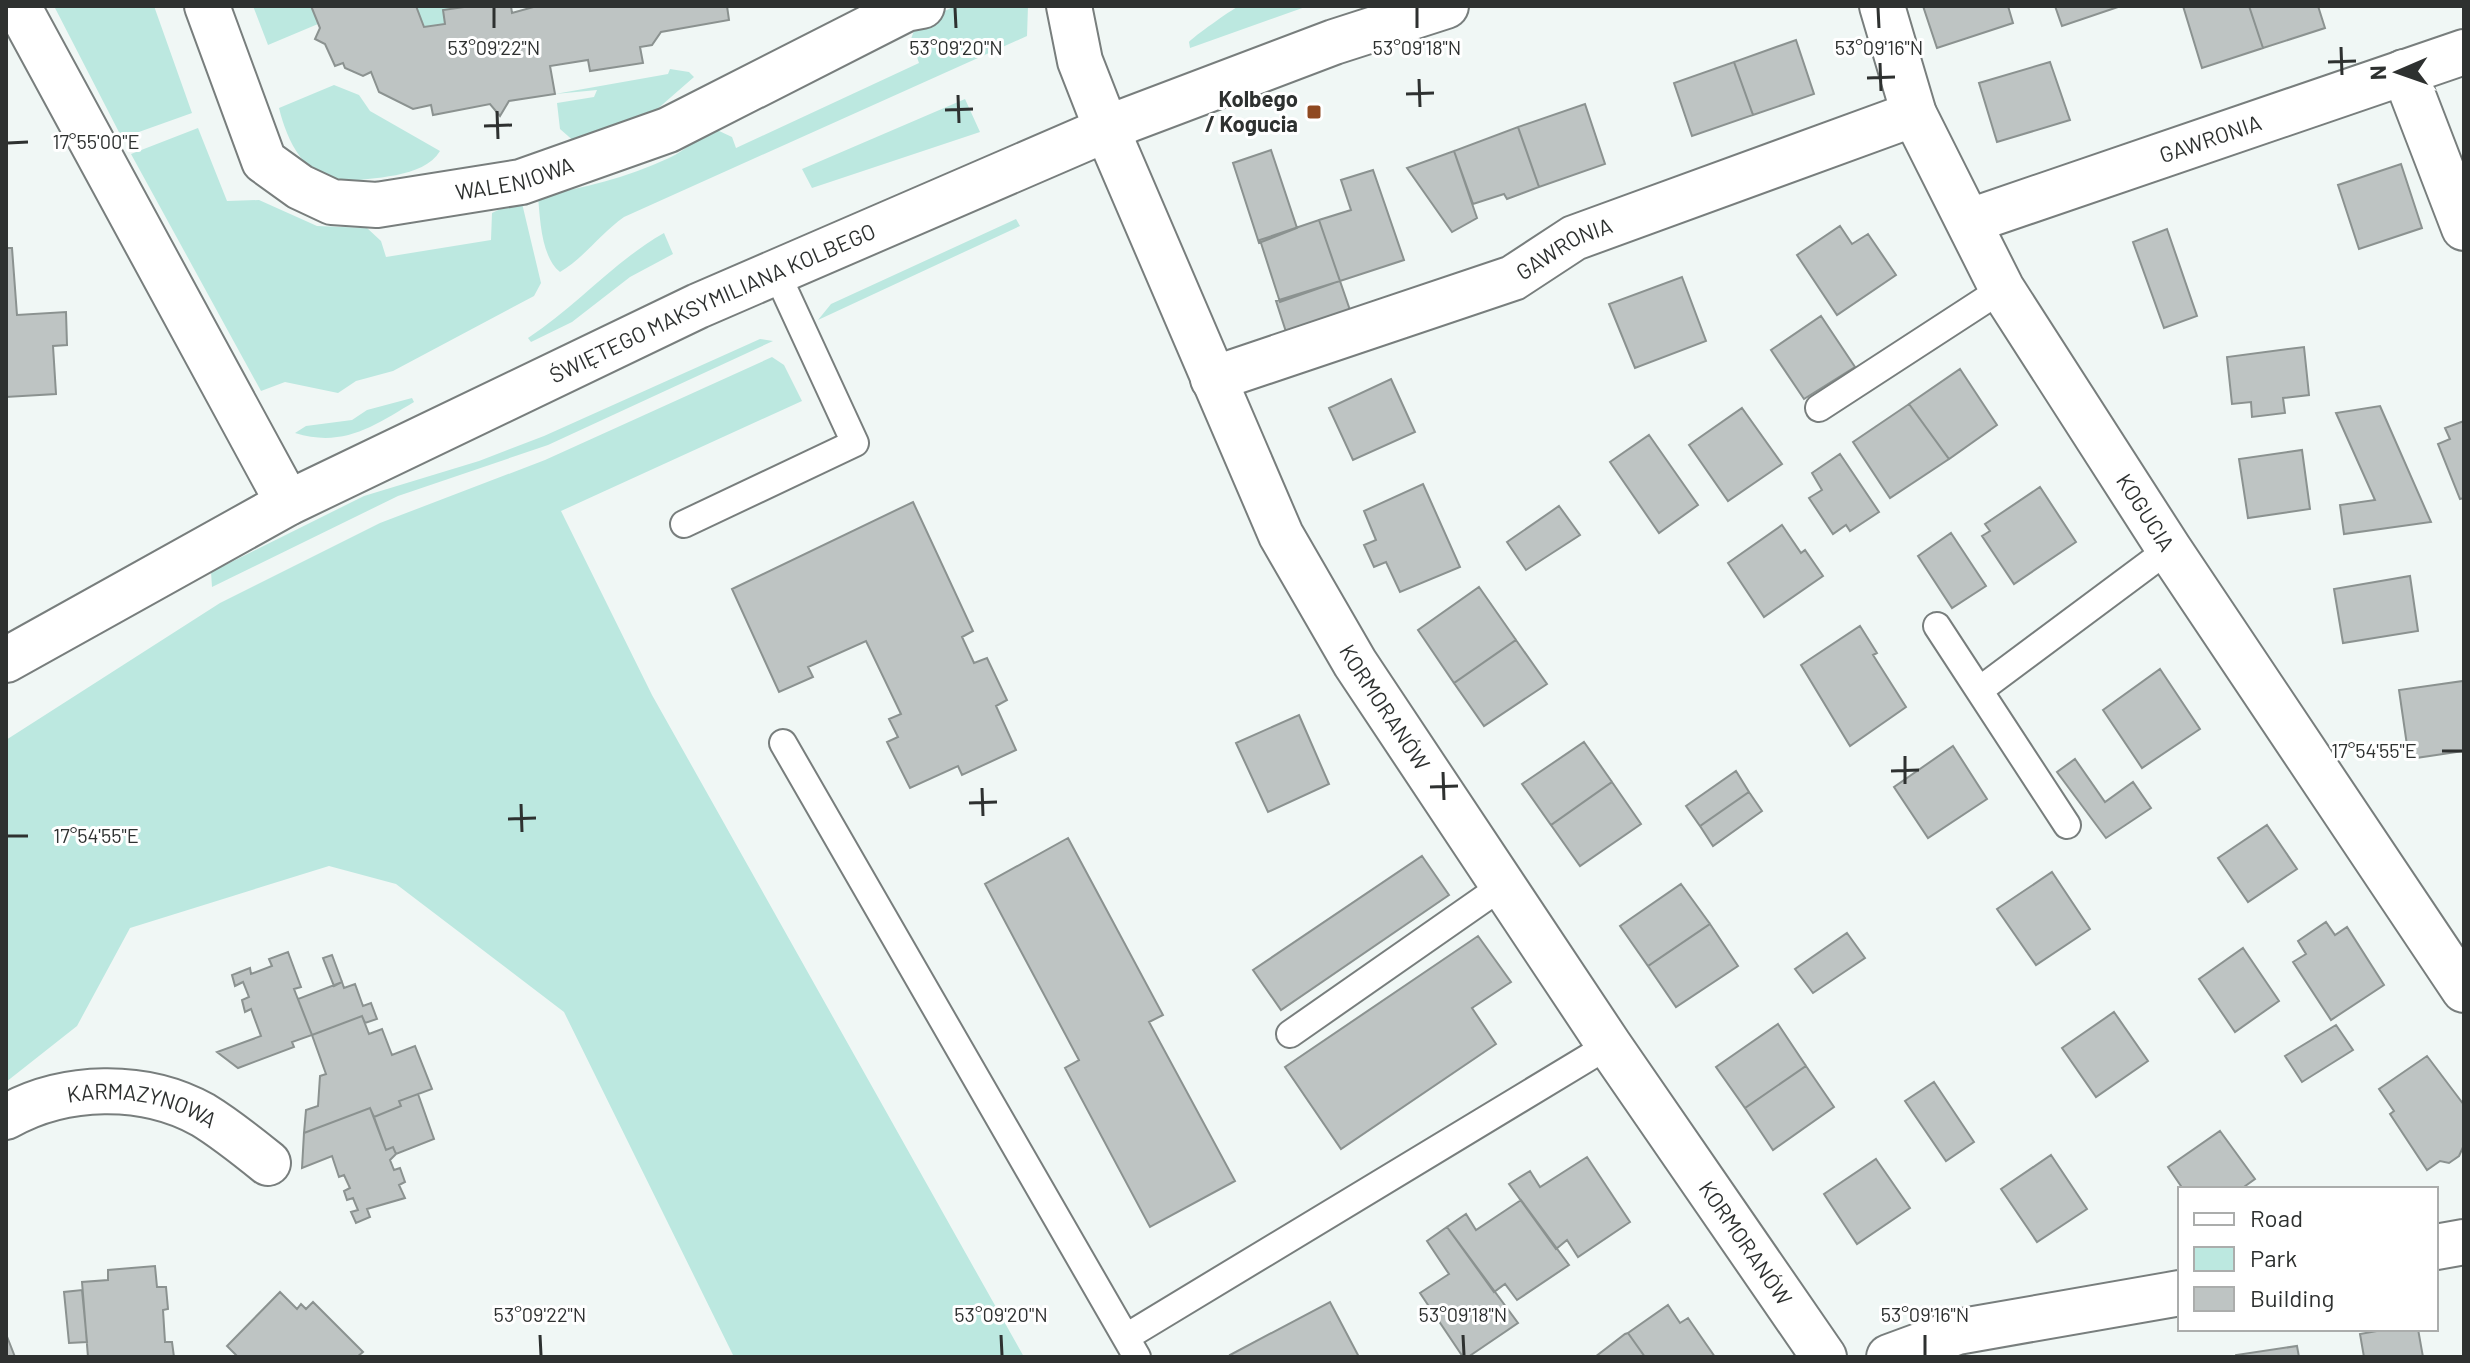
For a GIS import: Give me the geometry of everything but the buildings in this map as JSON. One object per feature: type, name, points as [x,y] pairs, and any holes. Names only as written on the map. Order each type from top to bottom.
[{"type":"street","points":[[18,6],[288,503]]},
{"type":"street","name":"WALENIOWA","points":[[207,6],[264,161],[300,187],[332,202],[377,205],[521,182],[668,130],[914,7]]},
{"type":"street","name":"KORMORANÓW","points":[[1069,6],[1080,61],[1107,130],[1281,535],[1355,663],[1505,884],[1609,1045],[1824,1357]]},
{"type":"street","name":"ŚWIĘTEGO MAKSYMILIANA KOLBEGO","points":[[6,660],[288,503],[698,306],[1107,130],[1334,42],[1446,6]]},
{"type":"street","name":"KOGUCIA","points":[[1882,6],[1914,114],[2002,289],[2169,549],[2464,990]]},
{"type":"street","name":"GAWRONIA","points":[[1970,221],[2464,52]]},
{"type":"street","points":[[2404,72],[2464,228]]},
{"type":"street","name":"GAWRONIA","points":[[1213,379],[1513,278],[1574,238],[1914,114]]},
{"type":"street","name":"KARMAZYNOWA","points":[[6,1117],[55,1095],[90,1091],[167,1100],[201,1114],[268,1163]]},
{"type":"street","points":[[2438,1247],[2464,1242]]},
{"type":"street","points":[[1889,1357],[1957,1332],[2178,1293]]},
{"type":"lane","points":[[684,524],[855,443],[776,272]]},
{"type":"lane","points":[[1819,408],[2002,289]]},
{"type":"lane","points":[[1981,689],[2169,549]]},
{"type":"lane","points":[[1937,626],[2067,825]]},
{"type":"lane","points":[[783,743],[1132,1347],[1609,1045]]},
{"type":"lane","points":[[1290,1034],[1505,884]]},
{"type":"green space","points":[[54,6],[154,6],[192,113],[122,138]]},
{"type":"green space","points":[[253,6],[311,6],[318,24],[268,45]]},
{"type":"green space","points":[[416,6],[471,6],[443,10],[445,24],[424,27]]},
{"type":"green space","points":[[955,6],[1028,6],[1027,36],[624,217],[569,266],[560,272],[554,265],[545,247],[538,196],[621,177],[675,155],[717,130],[732,137],[736,148],[919,63],[911,39],[916,25]]},
{"type":"green space","points":[[1239,6],[1308,6],[1190,48],[1192,39]]},
{"type":"green space","points":[[670,69],[689,72],[694,77],[647,118],[576,143],[560,129],[557,103],[594,97],[597,90],[555,94],[668,74]]},
{"type":"green space","points":[[334,85],[359,95],[370,111],[440,151],[422,167],[396,175],[343,182],[318,174],[293,145],[279,108]]},
{"type":"green space","points":[[965,99],[980,132],[812,188],[802,169]]},
{"type":"green space","points":[[198,128],[227,201],[259,200],[317,226],[367,228],[381,241],[386,257],[491,240],[492,213],[521,199],[541,283],[534,296],[393,371],[356,381],[338,393],[285,382],[261,391],[131,154]]},
{"type":"green space","points":[[1016,219],[1020,226],[818,320],[831,304]]},
{"type":"green space","points":[[664,233],[673,254],[630,277],[572,322],[531,342],[528,338],[628,257]]},
{"type":"green space","points":[[760,339],[773,341],[548,445],[398,496],[212,587],[211,572],[364,496],[479,461],[544,436]]},
{"type":"green space","points":[[772,357],[784,365],[802,401],[561,511],[652,695],[1024,1357],[734,1357],[564,1012],[396,884],[329,866],[130,928],[77,1026],[6,1082],[6,740],[220,603],[380,523],[545,460]]},
{"type":"green space","points":[[412,398],[414,402],[358,432],[328,438],[295,433],[306,426],[352,420],[367,410]]},
{"type":"place","name":"Kolbego / Kogucia","points":[[1314,112]]}]
